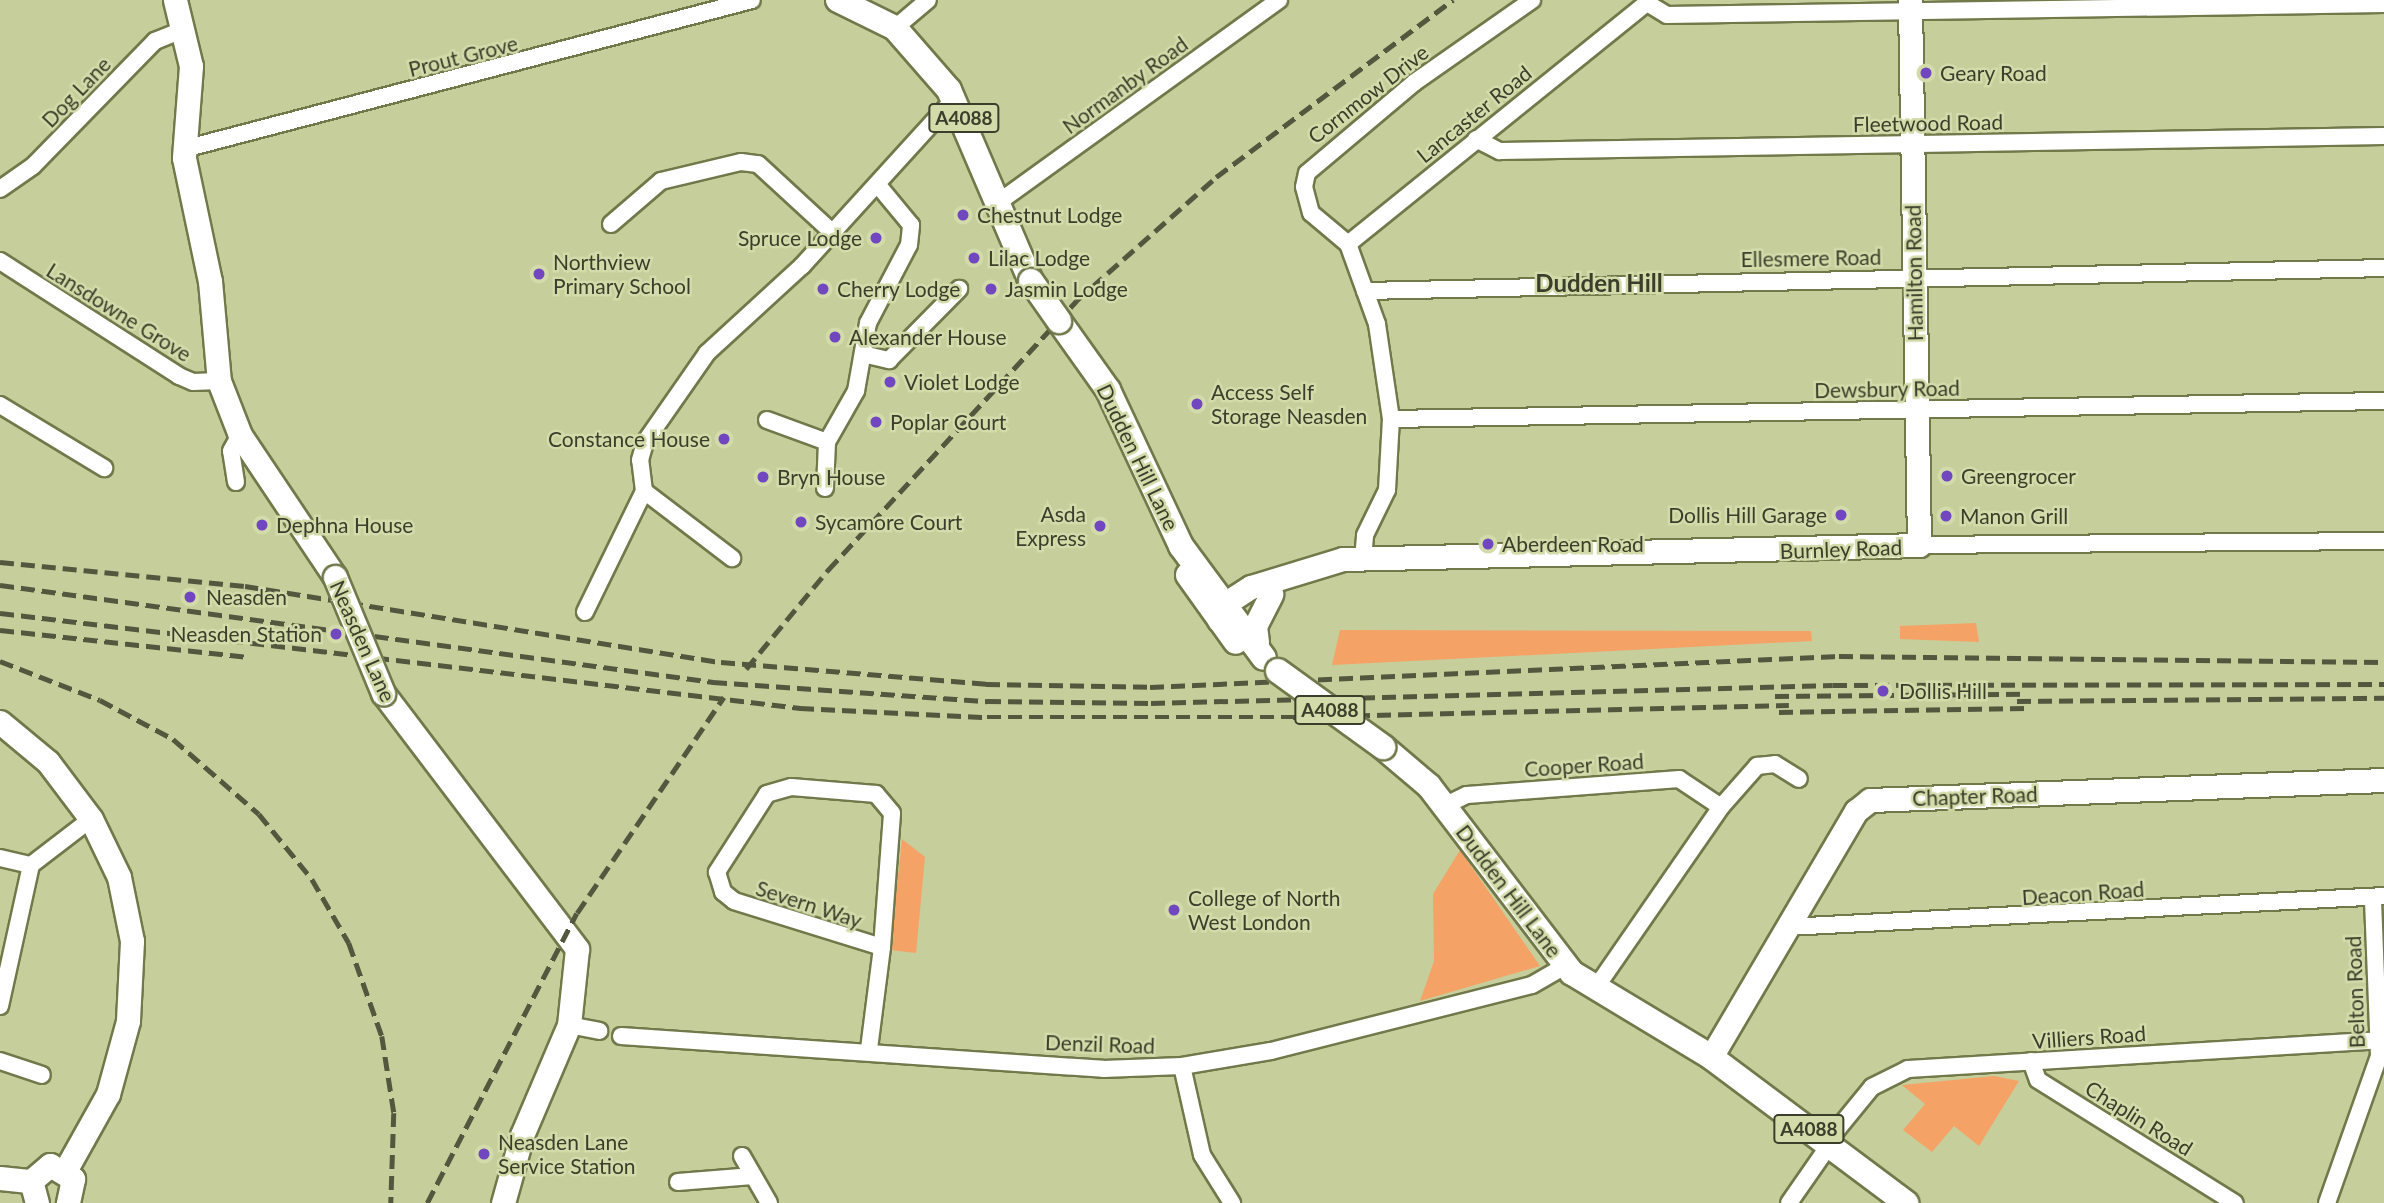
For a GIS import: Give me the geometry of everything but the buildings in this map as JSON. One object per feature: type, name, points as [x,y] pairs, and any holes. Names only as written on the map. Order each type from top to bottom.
[{"type":"main road","name":"Dudden Hill Lane","points":[[838,0],[895,28],[954,99],[996,204],[1031,281],[1108,390],[1181,547],[1193,586],[1227,612]]},
{"type":"main road","name":"Dudden Hill Lane","points":[[1181,547],[1208,579],[1250,655],[1266,657],[1383,747],[1444,806],[1565,966],[1595,989],[1711,1057],[1906,1203]]},
{"type":"street","name":"Prout Grove","points":[[184,149],[752,0]]},
{"type":"street","points":[[895,28],[928,0]]},
{"type":"street","name":"Normanby Road","points":[[996,204],[1279,0]]},
{"type":"street","name":"Cornmow Drive","points":[[1348,244],[1311,213],[1304,187],[1307,173],[1415,82],[1532,0]]},
{"type":"street","name":"Neasden Lane","points":[[180,1],[192,78],[184,149],[210,281],[219,381],[240,435],[335,577],[383,693],[564,926],[577,949],[569,1025],[522,1135],[503,1203]]},
{"type":"street","points":[[1649,1],[1667,15],[1910,6],[2384,4]]},
{"type":"street","name":"Lancaster Road","points":[[1348,244],[1649,1]]},
{"type":"street","name":"Hamilton Road","points":[[1910,6],[1919,545]]},
{"type":"street","name":"Dog Lane","points":[[0,189],[33,166],[155,41],[184,29]]},
{"type":"street","points":[[586,612],[644,491],[639,460],[645,442],[707,353],[833,233],[954,99]]},
{"type":"street","name":"Fleetwood Road","points":[[1476,139],[1500,151],[2384,136]]},
{"type":"street","points":[[611,224],[661,181],[741,162],[758,164],[833,233]]},
{"type":"street","points":[[825,488],[827,442],[867,355],[869,323],[909,245],[911,225],[877,184]]},
{"type":"street","points":[[1348,244],[1383,350],[1391,419],[1387,491],[1365,536],[1363,559]]},
{"type":"street","name":"Lansdowne Grove","points":[[0,261],[179,376],[193,383],[219,381]]},
{"type":"street","name":"Ellesmere Road","points":[[1365,291],[2384,268]]},
{"type":"street","points":[[867,355],[889,360],[959,289]]},
{"type":"street","name":"Dewsbury Road","points":[[1391,419],[2384,401]]},
{"type":"street","points":[[0,405],[104,468]]},
{"type":"street","points":[[767,421],[827,442]]},
{"type":"street","points":[[236,482],[231,451],[240,435]]},
{"type":"street","points":[[644,491],[732,558]]},
{"type":"street","name":"Burnley Road","points":[[1227,612],[1261,590],[1343,559],[1919,545],[2384,541]]},
{"type":"street","name":"Burnley Road","points":[[1208,579],[1261,590]]},
{"type":"street","points":[[1261,590],[1255,626],[1266,657]]},
{"type":"street","points":[[0,722],[48,762],[91,819],[121,886],[133,978],[108,1094],[66,1169],[75,1201]]},
{"type":"street","points":[[1595,989],[1739,782],[1766,762],[1799,779]]},
{"type":"street","name":"Cooper Road","points":[[1444,806],[1467,795],[1679,779],[1721,807]]},
{"type":"street","name":"Chapter Road","points":[[1711,1057],[1856,811],[1870,800],[2384,780]]},
{"type":"street","name":"Severn Way","points":[[777,788],[876,794],[892,813],[882,947],[734,901],[717,872],[759,803],[777,788]]},
{"type":"street","points":[[0,1006],[31,865],[91,819]]},
{"type":"street","points":[[0,858],[31,865]]},
{"type":"street","name":"Deacon Road","points":[[1787,927],[2379,897]]},
{"type":"street","name":"Belton Road","points":[[2327,1203],[2382,1040],[2379,897]]},
{"type":"street","points":[[869,1049],[882,947]]},
{"type":"street","name":"Denzil Road","points":[[621,1036],[869,1049],[1102,1069],[1182,1066],[1271,1051],[1532,985],[1565,966]]},
{"type":"street","points":[[569,1025],[599,1031]]},
{"type":"street","name":"Villiers Road","points":[[1789,1203],[1857,1102],[1888,1077],[1908,1069],[2382,1040]]},
{"type":"street","points":[[0,1061],[42,1075]]},
{"type":"street","name":"Chaplin Road","points":[[2031,1061],[2038,1080],[2235,1203]]},
{"type":"street","points":[[1182,1066],[1202,1155],[1232,1203]]},
{"type":"street","points":[[742,1156],[769,1203]]},
{"type":"street","points":[[0,1178],[34,1192],[42,1167],[66,1169]]},
{"type":"street","points":[[678,1182],[753,1176]]},
{"type":"shaded area","points":[[1976,623],[1979,642],[1900,639],[1900,626]]},
{"type":"shaded area","points":[[1340,630],[1811,631],[1812,641],[1332,665]]},
{"type":"shaded area","points":[[902,839],[925,857],[916,953],[890,950]]},
{"type":"shaded area","points":[[1460,850],[1540,966],[1420,1001],[1434,961],[1433,894]]},
{"type":"shaded area","points":[[1994,1076],[2019,1081],[1979,1146],[1954,1126],[1932,1152],[1903,1130],[1925,1104],[1902,1085]]},
{"type":"railway","points":[[746,669],[828,570],[1076,301],[1216,177],[1453,0]]},
{"type":"railway","points":[[0,562],[245,586],[721,662],[986,684],[1150,687],[1839,656],[2384,662]]},
{"type":"railway","points":[[0,585],[713,682],[987,701],[1151,703],[1833,685],[2384,684]]},
{"type":"railway","points":[[0,613],[800,708],[987,717],[1293,717],[1789,705]]},
{"type":"railway","points":[[0,630],[249,657]]},
{"type":"railway","points":[[0,661],[100,700],[173,739],[259,814],[312,879],[349,943],[382,1036],[394,1113],[391,1203]]},
{"type":"railway","points":[[1775,696],[2027,694]]},
{"type":"railway","points":[[427,1203],[577,913],[724,697]]},
{"type":"railway","points":[[2017,701],[2384,698]]},
{"type":"railway","points":[[1779,712],[2027,708]]},
{"type":"place","name":"Geary Road","points":[[1926,73]]},
{"type":"place","name":"Chestnut Lodge","points":[[963,215]]},
{"type":"place","name":"Spruce Lodge","points":[[876,238]]},
{"type":"place","name":"Lilac Lodge","points":[[974,258]]},
{"type":"place","name":"Northview Primary School","points":[[539,274]]},
{"type":"place","name":"Cherry Lodge","points":[[823,289]]},
{"type":"place","name":"Jasmin Lodge","points":[[991,289]]},
{"type":"place","name":"Alexander House","points":[[835,337]]},
{"type":"place","name":"Violet Lodge","points":[[890,382]]},
{"type":"place","name":"Access Self Storage Neasden","points":[[1197,404]]},
{"type":"place","name":"Poplar Court","points":[[876,422]]},
{"type":"place","name":"Constance House","points":[[724,439]]},
{"type":"place","name":"Greengrocer","points":[[1947,476]]},
{"type":"place","name":"Bryn House","points":[[763,477]]},
{"type":"place","name":"Dollis Hill Garage","points":[[1841,515]]},
{"type":"place","name":"Manon Grill","points":[[1946,516]]},
{"type":"place","name":"Sycamore Court","points":[[801,522]]},
{"type":"place","name":"Dephna House","points":[[262,525]]},
{"type":"place","name":"Asda Express","points":[[1100,526]]},
{"type":"place","name":"Aberdeen Road","points":[[1488,544]]},
{"type":"place","name":"Neasden","points":[[190,597]]},
{"type":"place","name":"Neasden Station","points":[[336,634]]},
{"type":"place","name":"Dollis Hill","points":[[1883,691]]},
{"type":"place","name":"College of North West London","points":[[1174,910]]},
{"type":"place","name":"Neasden Lane Service Station","points":[[484,1154]]},
{"type":"district","name":"Dudden Hill","points":[[1599,283]]}]
